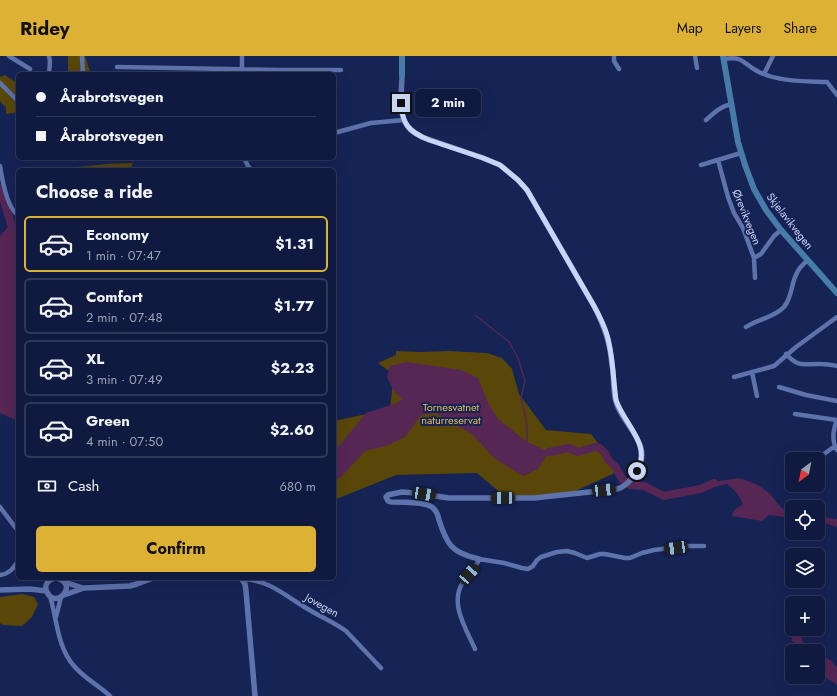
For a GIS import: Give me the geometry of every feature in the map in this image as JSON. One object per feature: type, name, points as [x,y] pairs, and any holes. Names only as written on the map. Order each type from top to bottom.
[{"type":"main road","points":[[402,56],[402,75]]},
{"type":"main road","name":"Skjelavikvegen","points":[[724,57],[741,153],[754,190],[781,230],[837,293]]},
{"type":"street","points":[[9,56],[30,69]]},
{"type":"street","points":[[49,56],[49,72]]},
{"type":"street","points":[[82,56],[83,72]]},
{"type":"street","points":[[242,56],[242,69]]},
{"type":"street","points":[[614,56],[614,61],[619,68]]},
{"type":"street","points":[[695,56],[697,68]]},
{"type":"street","points":[[764,74],[773,56]]},
{"type":"street","points":[[724,57],[737,58],[764,74],[790,80],[827,82],[837,95]]},
{"type":"street","points":[[117,67],[242,69],[273,72],[341,70]]},
{"type":"street","points":[[402,75],[402,113],[408,127],[422,137],[500,165],[518,180],[527,190],[602,321],[607,335],[618,407],[635,434],[641,448],[642,460],[637,471],[629,481],[620,488],[612,490],[534,498],[449,498],[402,492],[388,495],[386,500],[391,502],[424,504],[432,507],[437,514],[444,534],[450,544],[458,552],[479,559],[528,569],[541,557],[557,552],[567,551],[587,558],[600,554],[630,558],[654,550],[685,546],[704,546]]},
{"type":"street","points":[[0,83],[16,99]]},
{"type":"street","points":[[706,120],[718,109],[732,104]]},
{"type":"street","points":[[336,132],[371,123],[404,120]]},
{"type":"street","points":[[701,165],[741,153]]},
{"type":"street","name":"Ørevikvegen","points":[[718,160],[734,213],[743,228],[754,258],[755,278]]},
{"type":"street","points":[[0,166],[1,177],[10,207],[16,214]]},
{"type":"street","name":"Ørevikvegen","points":[[754,258],[761,254],[770,240],[781,230]]},
{"type":"street","points":[[746,327],[761,321],[784,307],[788,300],[796,274],[808,260]]},
{"type":"street","points":[[734,377],[774,366],[786,354],[836,320]]},
{"type":"street","points":[[786,354],[796,363],[800,364],[837,366]]},
{"type":"street","points":[[752,372],[757,396]]},
{"type":"street","points":[[779,387],[806,395],[837,401]]},
{"type":"street","points":[[795,414],[837,420],[833,433],[836,448],[825,454]]},
{"type":"street","points":[[0,507],[16,528]]},
{"type":"street","points":[[475,648],[458,609],[457,597],[459,588],[463,581],[478,564],[479,559]]},
{"type":"street","points":[[0,575],[10,572],[16,564]]},
{"type":"street","points":[[0,590],[30,589],[54,583],[84,588],[130,586],[148,580]]},
{"type":"street","name":"Jovegen","points":[[243,580],[246,591],[255,696]]},
{"type":"street","name":"Jovegen","points":[[252,580],[276,588],[302,606],[340,626],[380,668]]},
{"type":"street","points":[[54,583],[55,598],[84,588]]},
{"type":"street","points":[[54,583],[66,588],[62,596],[56,618]]},
{"type":"street","points":[[54,583],[58,634],[64,649],[72,664],[85,677],[110,696]]},
{"type":"green space","points":[[68,56],[85,56],[90,72],[68,72]]},
{"type":"green space","points":[[5,75],[16,83],[16,112],[14,113],[6,114],[6,108],[0,101],[0,77]]},
{"type":"green space","points":[[133,163],[131,168],[66,168]]},
{"type":"green space","name":"Tornesvatnet naturreservat","points":[[396,351],[449,351],[487,353],[502,358],[512,369],[519,394],[546,430],[591,434],[619,471],[571,493],[536,497],[503,495],[477,473],[396,475],[336,499],[336,421],[390,409],[395,365],[390,366],[389,371],[378,363],[396,355]]},
{"type":"green space","points":[[22,594],[34,597],[38,604],[32,617],[22,626],[3,625],[0,623],[0,597]]},
{"type":"shaded area","points":[[8,227],[16,227],[16,419],[0,413],[0,236]]},
{"type":"shaded area","points":[[406,362],[461,370],[478,378],[488,403],[498,419],[527,442],[549,452],[538,469],[523,476],[494,458],[473,435],[436,413],[421,415],[405,437],[386,446],[365,451],[340,478],[336,479],[336,446],[340,445],[366,413],[397,403],[402,399],[394,391],[387,377],[390,366]]},
{"type":"shaded area","points":[[738,478],[747,480],[766,490],[785,510],[785,517],[769,515],[762,521],[732,516],[734,510],[743,504],[735,491],[727,484],[715,487],[714,483]]},
{"type":"shaded area","points":[[825,518],[837,519],[837,527],[825,523]]},
{"type":"shaded area","points":[[791,636],[801,636],[804,644],[795,644],[792,641]]},
{"type":"shaded area","points":[[825,658],[837,667],[837,685],[825,677]]},
{"type":"waterway","points":[[0,188],[12,227]]},
{"type":"waterway","points":[[475,315],[509,342],[518,358],[525,381],[521,398],[526,419],[527,442]]},
{"type":"waterway","points":[[549,452],[569,448],[578,452],[595,447],[600,448],[605,453],[608,460],[615,466],[622,479],[630,485],[644,486],[664,496],[700,489],[714,483]]},
{"type":"route","points":[[401,103],[404,120],[408,127],[414,132],[436,143],[500,165],[518,180],[527,190],[602,321],[610,349],[618,407],[640,443],[642,460],[637,471]]}]
